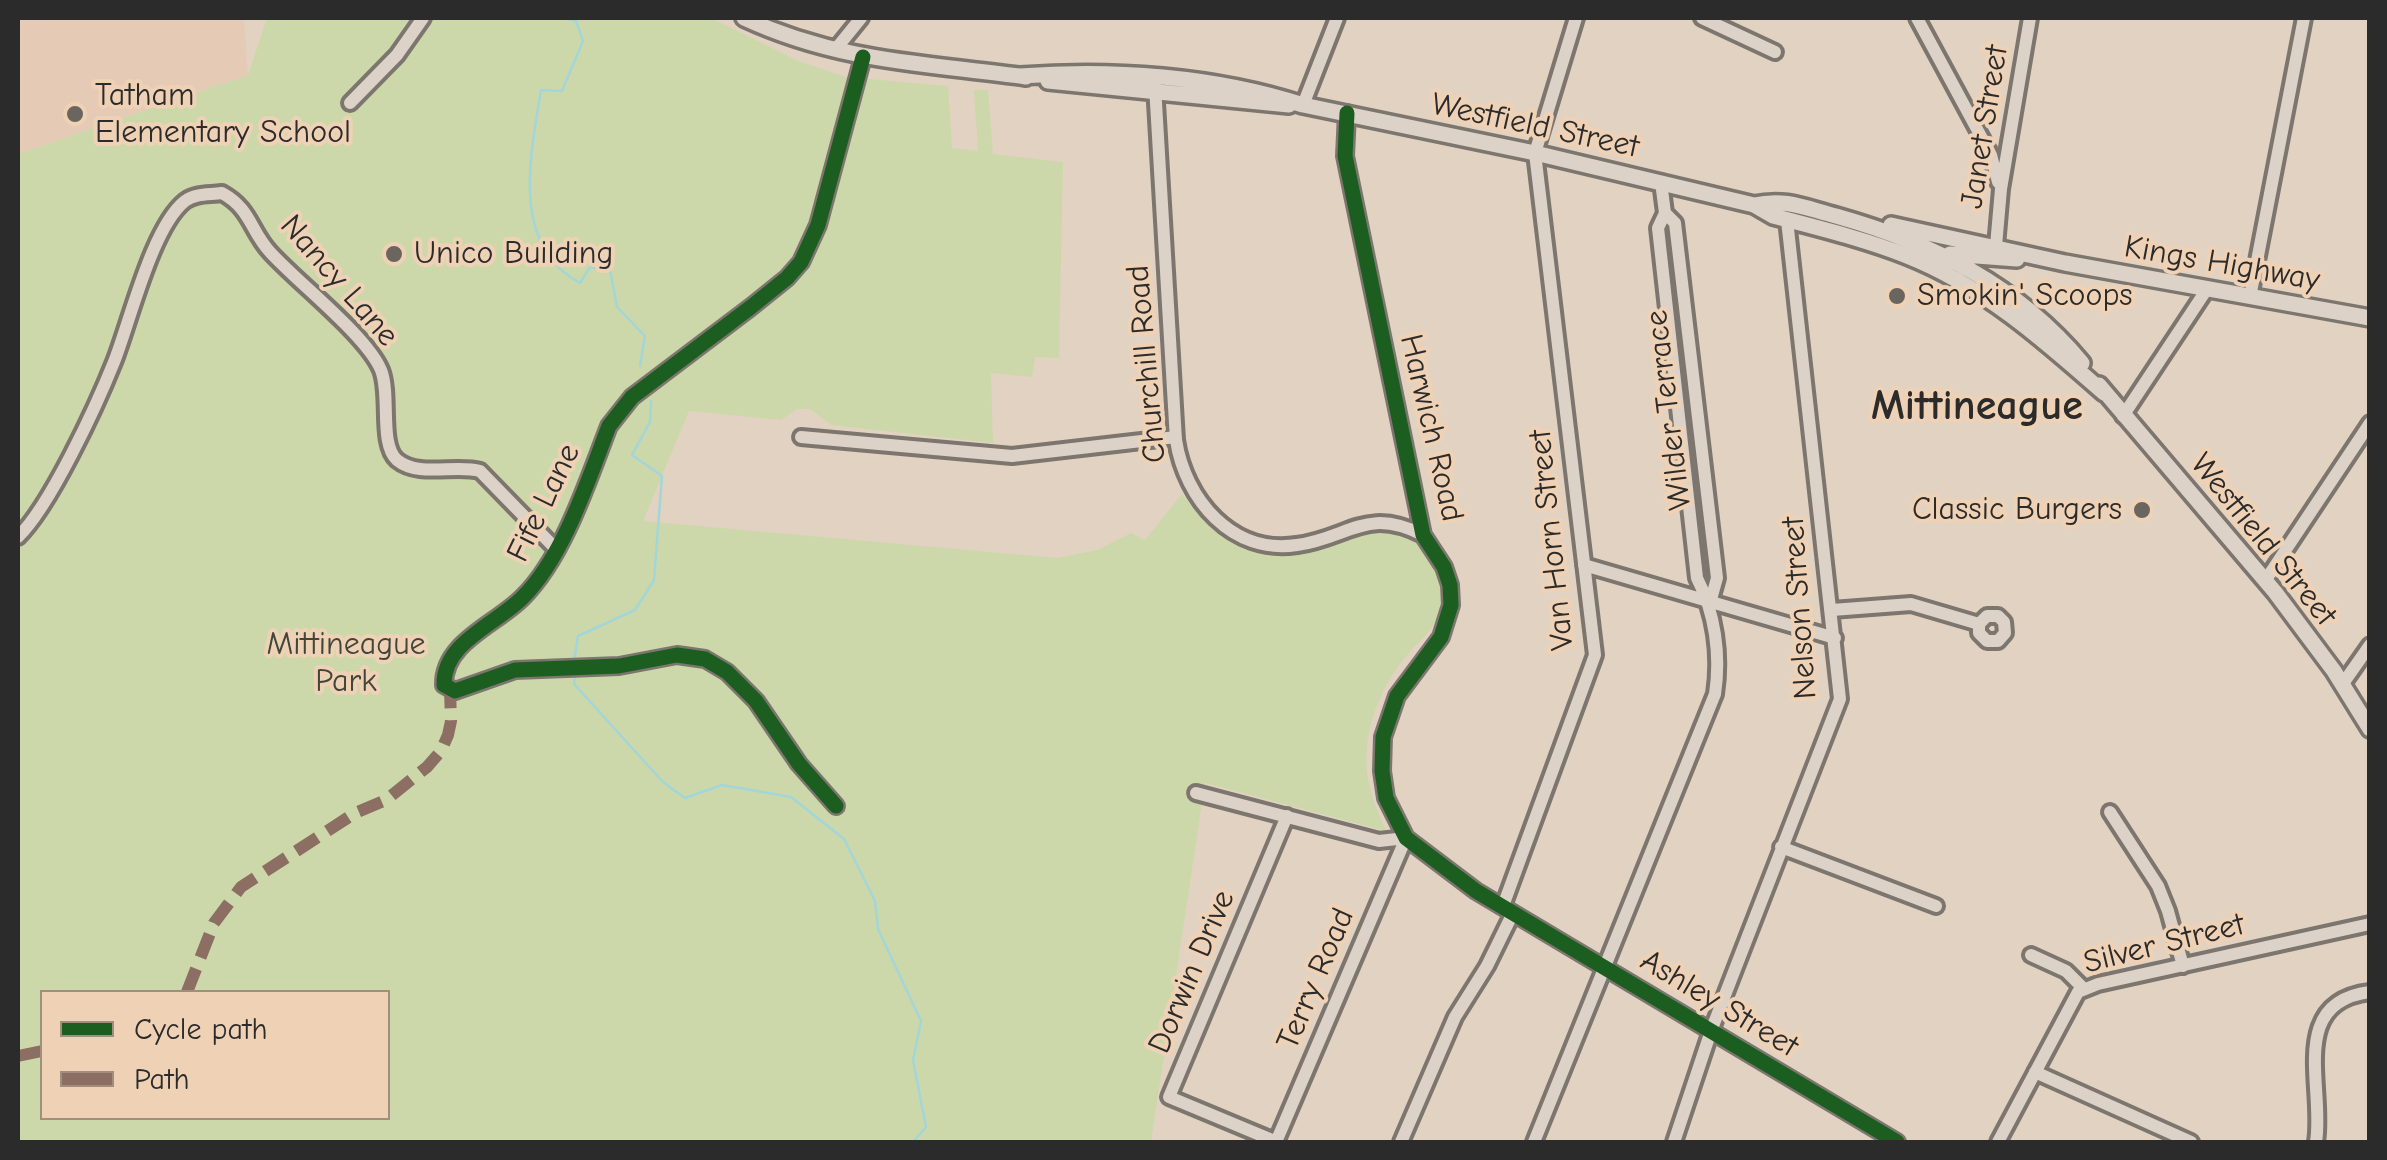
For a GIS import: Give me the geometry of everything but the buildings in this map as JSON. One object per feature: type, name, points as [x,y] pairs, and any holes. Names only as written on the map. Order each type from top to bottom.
[{"type":"main road","name":"Westfield Street","points":[[744,18],[863,57],[936,69],[1020,76],[1085,71],[1268,105],[1303,105],[1754,205],[1787,220],[1887,248],[1957,280],[2026,326],[2104,393]]},
{"type":"main road","name":"Westfield Street","points":[[1754,205],[1777,200],[1862,224],[1941,254],[2022,304],[2070,348],[2123,416],[2266,581],[2370,729]]},
{"type":"main road","name":"Kings Highway","points":[[1862,224],[1893,225],[1997,252],[2370,318]]},
{"type":"main road","name":"Kings Highway","points":[[1941,254],[1997,252]]},
{"type":"main road","points":[[1997,252],[2005,280],[2022,304]]},
{"type":"street","points":[[350,102],[397,55],[423,18]]},
{"type":"street","points":[[835,50],[861,18]]},
{"type":"street","points":[[1303,105],[1337,18]]},
{"type":"street","points":[[1535,154],[1576,18]]},
{"type":"street","points":[[1702,18],[1775,52]]},
{"type":"street","points":[[1918,18],[1991,156],[1999,200]]},
{"type":"street","name":"Janet Street","points":[[1997,252],[1999,200],[2030,18]]},
{"type":"street","points":[[2250,297],[2304,18]]},
{"type":"street","name":"Fife Lane","points":[[836,806],[799,764],[756,701],[727,672],[706,659],[677,656],[605,667],[515,670],[455,692],[444,685],[444,672],[461,646],[520,601],[548,566],[620,409],[659,374],[763,298],[801,262],[818,226],[863,57]]},
{"type":"street","name":"Churchill Road","points":[[1155,86],[1176,438],[1184,474],[1197,497],[1214,518],[1238,534],[1260,542],[1290,546],[1376,522],[1423,535]]},
{"type":"street","name":"Harwich Road","points":[[1347,113],[1345,156],[1423,535],[1444,567],[1452,605],[1440,637],[1397,696],[1383,738],[1386,798],[1406,838],[1444,869],[1508,910]]},
{"type":"street","name":"Van Horn Street","points":[[1508,910],[1593,664],[1594,650],[1535,154]]},
{"type":"street","name":"Wilder Terrace","points":[[1534,1142],[1715,694],[1718,672],[1710,603],[1698,578],[1684,461],[1658,228],[1665,214],[1662,182]]},
{"type":"street","name":"Nancy Lane","points":[[18,537],[43,504],[99,397],[164,230],[187,199],[222,193],[247,212],[267,249],[374,356],[387,395],[388,446],[398,461],[419,468],[480,470],[556,548]]},
{"type":"street","name":"Wilder Terrace","points":[[1665,214],[1674,223],[1716,578],[1710,603]]},
{"type":"street","name":"Nelson Street","points":[[1674,1142],[1711,1031],[1840,698],[1787,220]]},
{"type":"street","points":[[2123,416],[2207,289]]},
{"type":"street","points":[[1671,338],[1688,338]]},
{"type":"street","points":[[2266,581],[2370,424]]},
{"type":"street","points":[[801,437],[1012,456],[1176,438]]},
{"type":"street","points":[[1684,461],[1702,458]]},
{"type":"street","points":[[1584,566],[1835,638]]},
{"type":"street","points":[[1832,610],[1911,604],[1979,624]]},
{"type":"street","points":[[2342,684],[2370,646]]},
{"type":"street","points":[[1196,793],[1379,840],[1406,838]]},
{"type":"street","points":[[2110,812],[2158,886],[2183,966]]},
{"type":"street","name":"Dorwin Drive","points":[[1276,1142],[1170,1097],[1287,816]]},
{"type":"street","name":"Terry Road","points":[[1276,1142],[1406,838]]},
{"type":"street","points":[[1781,848],[1936,906]]},
{"type":"street","points":[[1401,1142],[1455,1017],[1487,966],[1508,910]]},
{"type":"street","name":"Ashley Street","points":[[1508,910],[1897,1142]]},
{"type":"street","name":"Silver Street","points":[[1998,1142],[2072,1000],[2084,989],[2370,924]]},
{"type":"street","points":[[2031,955],[2066,971],[2084,989]]},
{"type":"street","points":[[2316,1142],[2320,1118],[2315,1041],[2318,1027],[2338,1003],[2370,992]]},
{"type":"street","points":[[2035,1072],[2191,1142]]},
{"type":"street","points":[[1866,1142],[1874,1129]]},
{"type":"shaded area","name":"Tatham Elementary School","points":[[18,18],[244,18],[248,75],[18,154]]},
{"type":"green space","name":"Mittineague Park","points":[[267,18],[711,18],[799,61],[846,77],[948,86],[952,148],[978,151],[974,90],[988,90],[993,154],[1063,162],[1059,358],[1035,357],[1032,377],[991,373],[993,443],[831,425],[810,409],[797,409],[781,420],[689,411],[643,521],[1057,558],[1097,550],[1131,533],[1145,540],[1182,494],[1210,524],[1243,544],[1262,550],[1301,552],[1373,529],[1404,536],[1428,557],[1436,571],[1441,603],[1430,631],[1398,667],[1373,716],[1367,770],[1386,831],[1205,783],[1151,1142],[18,1142],[18,154],[248,75]]},
{"type":"waterway","points":[[564,18],[576,21],[583,41],[562,91],[541,90],[530,169],[534,222],[543,246],[558,266],[580,283],[590,267],[610,270],[617,307],[645,336],[640,366]]},
{"type":"waterway","points":[[574,662],[578,636],[635,610],[654,580],[662,476],[632,455],[650,422],[651,401]]},
{"type":"waterway","points":[[575,676],[574,684],[663,782],[685,798],[722,785],[791,797],[844,839],[875,901],[878,929],[921,1021],[913,1060],[926,1127],[913,1142]]},
{"type":"marked path","points":[[188,990],[214,923],[241,887],[355,813],[386,800],[441,751],[451,721],[450,689]]},
{"type":"marked path","points":[[18,1056],[40,1051]]},
{"type":"cycle path","points":[[836,806],[799,764],[756,701],[727,672],[705,659],[677,655],[619,666],[515,670],[455,691],[444,685],[446,670],[462,645],[523,597],[551,561],[574,516],[609,426],[632,397],[751,307],[801,262],[818,225],[863,57]]},
{"type":"cycle path","points":[[1347,113],[1345,156],[1423,535],[1444,567],[1450,585],[1451,605],[1441,637],[1397,696],[1383,737],[1386,798],[1406,838],[1476,891],[1897,1142]]},
{"type":"place","name":"Tatham Elementary School","points":[[75,114]]},
{"type":"place","name":"Unico Building","points":[[394,254]]},
{"type":"place","name":"Smokin' Scoops","points":[[1897,296]]},
{"type":"place","name":"Classic Burgers","points":[[2142,510]]},
{"type":"district","name":"Mittineague","points":[[1977,407]]}]
